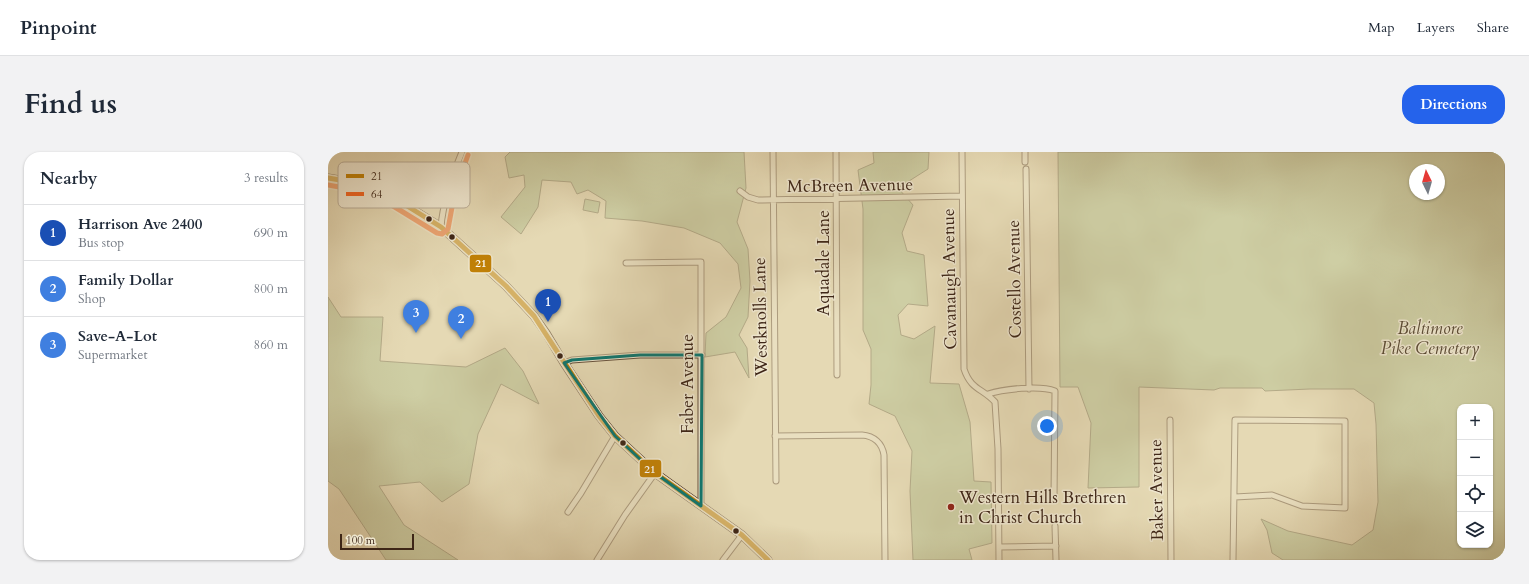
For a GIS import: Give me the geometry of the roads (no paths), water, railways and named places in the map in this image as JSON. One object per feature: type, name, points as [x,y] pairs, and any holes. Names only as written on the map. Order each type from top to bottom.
[{"type":"main road","points":[[328,178],[338,180]]},
{"type":"main road","points":[[410,208],[441,227],[520,301],[546,332],[564,363],[599,416],[615,436],[655,473],[742,535],[768,560]]},
{"type":"street","points":[[458,162],[462,152]]},
{"type":"street","name":"Westknolls Lane","points":[[773,152],[776,481]]},
{"type":"street","name":"Aquadale Lane","points":[[836,152],[837,374]]},
{"type":"street","name":"Cavanaugh Avenue","points":[[962,152],[964,369],[973,385],[978,390],[988,394]]},
{"type":"street","points":[[1025,152],[1025,162]]},
{"type":"street","name":"Costello Avenue","points":[[1026,169],[1029,388]]},
{"type":"street","name":"McBreen Avenue","points":[[740,191],[753,199],[773,200],[962,196]]},
{"type":"street","points":[[441,227],[444,208]]},
{"type":"street","name":"Faber Avenue","points":[[626,263],[701,262],[701,506]]},
{"type":"street","points":[[564,363],[572,360],[640,355],[702,355]]},
{"type":"street","points":[[999,560],[997,411],[995,402],[988,394],[999,390],[1029,388],[1047,388],[1055,391],[1054,499]]},
{"type":"street","name":"Baker Avenue","points":[[1170,420],[1171,560]]},
{"type":"street","points":[[1233,560],[1235,420],[1345,421],[1345,508],[1302,506],[1272,495],[1235,497]]},
{"type":"street","points":[[775,436],[862,435],[871,437],[879,442],[884,455],[885,560]]},
{"type":"street","points":[[568,512],[615,436]]},
{"type":"street","points":[[597,560],[624,515],[655,473]]},
{"type":"street","points":[[1055,526],[1056,560]]},
{"type":"street","points":[[723,560],[742,535]]},
{"type":"street","points":[[999,547],[1056,546]]},
{"type":"place","name":"Harrison Ave 2400","points":[[548,322]]},
{"type":"place","name":"Save-A-Lot","points":[[416,333]]},
{"type":"place","name":"Family Dollar","points":[[461,339]]},
{"type":"place","name":"Western Hills Brethren in Christ Church","points":[[951,507]]},
{"type":"park label","name":"Baltimore Pike Cemetery","points":[[1430,338]]}]
